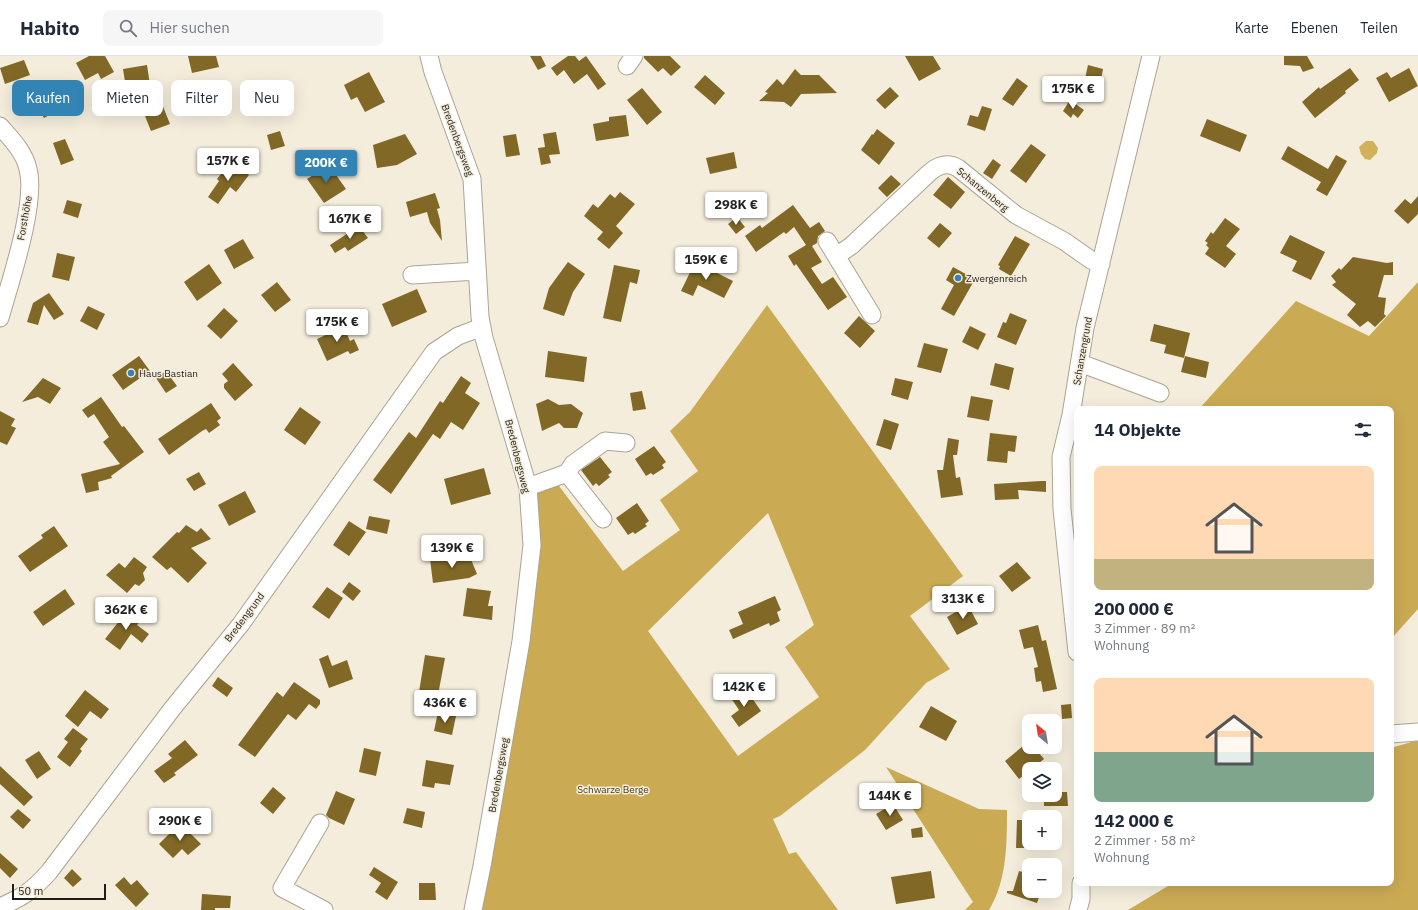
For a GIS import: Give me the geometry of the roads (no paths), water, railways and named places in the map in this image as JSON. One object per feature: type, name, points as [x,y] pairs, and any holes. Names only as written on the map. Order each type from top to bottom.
[{"type":"street","name":"Bredenbergsweg","points":[[429,56],[433,72],[472,178],[477,271],[482,327],[528,487],[532,545],[520,641],[482,866],[473,910]]},
{"type":"street","name":"Schanzengrund","points":[[1074,623],[1062,508],[1061,457],[1071,415],[1085,328],[1151,56]]},
{"type":"street","name":"Forsthöhe","points":[[0,126],[20,149],[28,169],[30,186],[27,213],[0,318]]},
{"type":"street","name":"Schanzenberg","points":[[836,256],[851,246],[929,173],[937,167],[949,164],[958,168],[1016,215],[1064,241],[1091,260],[1101,264]]},
{"type":"street","points":[[827,241],[872,315]]},
{"type":"street","points":[[412,275],[477,271]]},
{"type":"street","name":"Bredengrund","points":[[1,907],[29,892],[49,872],[172,709],[240,624],[434,352],[458,336],[482,327]]},
{"type":"street","points":[[1080,363],[1115,378],[1160,393]]},
{"type":"street","points":[[528,487],[567,473],[573,464],[605,441],[626,443]]},
{"type":"street","points":[[567,473],[603,519]]},
{"type":"street","points":[[1394,734],[1418,732]]},
{"type":"street","points":[[320,823],[282,888],[324,910]]},
{"type":"street","points":[[1078,910],[1081,899],[1081,886]]},
{"type":"place","name":"Zwergenreich","points":[[958,278]]},
{"type":"place","name":"Haus Bastian","points":[[131,373]]},
{"type":"park label","name":"Schwarze Berge","points":[[613,789]]}]
